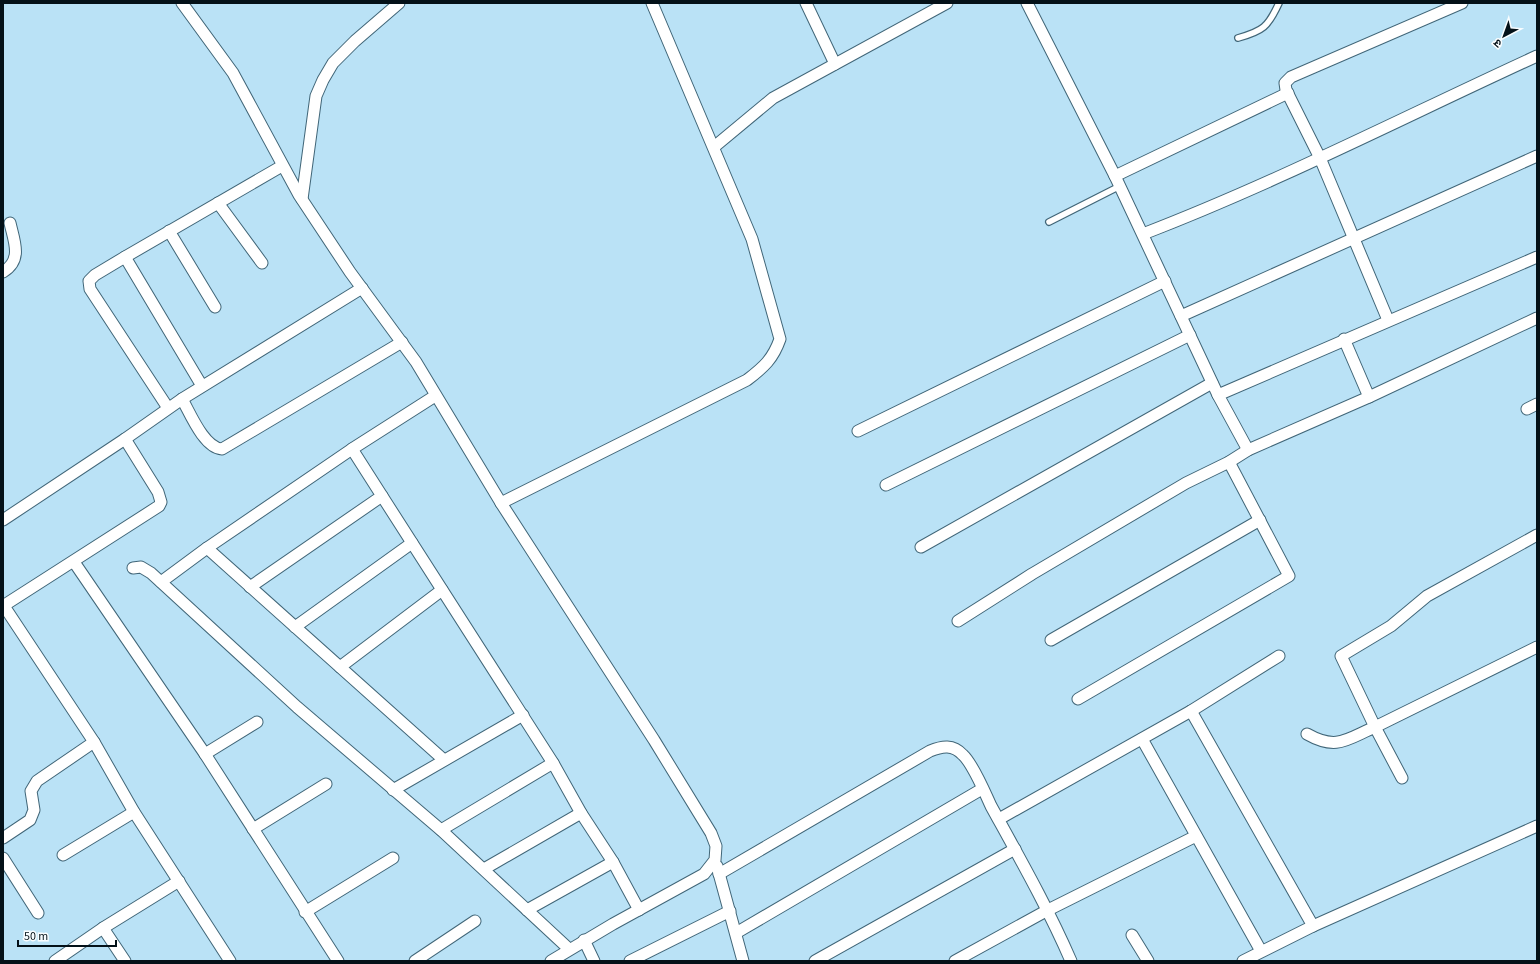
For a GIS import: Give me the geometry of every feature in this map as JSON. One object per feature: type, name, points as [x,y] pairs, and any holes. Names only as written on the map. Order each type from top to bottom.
[{"type":"street","points":[[182,3],[233,73],[282,166],[302,199],[362,288],[402,342],[501,503],[654,740],[711,833],[716,846],[715,860],[743,961]]},
{"type":"street","points":[[302,199],[316,96],[323,80],[333,63],[399,3]]},
{"type":"street","points":[[501,503],[747,380],[767,365],[776,351],[780,339],[752,239],[652,3]]},
{"type":"street","points":[[806,3],[835,64]]},
{"type":"street","points":[[714,147],[773,98],[947,3]]},
{"type":"street","points":[[1027,3],[1120,186],[1212,383],[1248,450]]},
{"type":"street","points":[[1388,320],[1320,158],[1288,93],[1285,83],[1291,77],[1462,3]]},
{"type":"street","points":[[1143,234],[1191,215],[1320,158],[1537,56]]},
{"type":"street","points":[[1115,176],[1288,93]]},
{"type":"street","points":[[1182,316],[1355,240],[1537,156]]},
{"type":"street","points":[[168,408],[88,284],[91,277],[282,166]]},
{"type":"street","points":[[218,203],[262,263]]},
{"type":"street","points":[[3,272],[11,266],[16,259],[16,249],[10,223]]},
{"type":"street","points":[[169,231],[215,306]]},
{"type":"street","points":[[125,257],[202,386]]},
{"type":"street","points":[[1218,395],[1344,339],[1537,257]]},
{"type":"street","points":[[858,431],[1165,281]]},
{"type":"street","points":[[3,520],[202,386],[362,288]]},
{"type":"street","points":[[958,621],[1186,483],[1229,462],[1248,450],[1369,397],[1537,318]]},
{"type":"street","points":[[886,485],[1190,335]]},
{"type":"street","points":[[1344,339],[1369,397]]},
{"type":"street","points":[[182,399],[207,442],[214,448],[222,449],[402,342]]},
{"type":"street","points":[[922,547],[1212,383]]},
{"type":"street","points":[[161,582],[207,548],[352,449],[435,396]]},
{"type":"street","points":[[125,439],[154,484],[160,496],[161,502],[155,510],[3,606],[94,742],[134,812],[230,961]]},
{"type":"street","points":[[352,449],[553,763],[581,813],[613,862],[639,910]]},
{"type":"street","points":[[1078,699],[1289,576],[1229,462]]},
{"type":"street","points":[[250,587],[382,496]]},
{"type":"street","points":[[1051,640],[1260,520]]},
{"type":"street","points":[[1402,778],[1341,656],[1391,626],[1427,596],[1537,535]]},
{"type":"street","points":[[295,627],[412,543]]},
{"type":"street","points":[[207,548],[444,760]]},
{"type":"street","points":[[74,562],[205,754],[305,912],[338,961]]},
{"type":"street","points":[[133,568],[145,568],[297,707],[441,830],[569,949]]},
{"type":"street","points":[[340,668],[442,590]]},
{"type":"street","points":[[1307,734],[1320,741],[1338,743],[1376,727],[1537,647]]},
{"type":"street","points":[[999,819],[1191,711],[1279,656]]},
{"type":"street","points":[[1191,711],[1313,926]]},
{"type":"street","points":[[393,790],[523,715]]},
{"type":"street","points":[[205,754],[257,722]]},
{"type":"street","points":[[1142,739],[1261,951]]},
{"type":"street","points":[[3,838],[30,820],[34,810],[31,791],[37,781],[94,742]]},
{"type":"street","points":[[719,874],[930,751],[942,746],[954,748],[964,755],[1015,849],[1046,912],[1059,934],[1071,961]]},
{"type":"street","points":[[441,830],[553,763]]},
{"type":"street","points":[[253,829],[326,784]]},
{"type":"street","points":[[736,933],[982,789]]},
{"type":"street","points":[[63,855],[134,812]]},
{"type":"street","points":[[484,869],[581,813]]},
{"type":"street","points":[[1243,961],[1313,926],[1537,826]]},
{"type":"street","points":[[955,961],[1046,912],[1196,836]]},
{"type":"street","points":[[815,961],[1015,849]]},
{"type":"street","points":[[3,858],[38,913]]},
{"type":"street","points":[[305,912],[393,858]]},
{"type":"street","points":[[551,961],[584,940],[704,874],[715,860]]},
{"type":"street","points":[[527,910],[613,862]]},
{"type":"street","points":[[55,961],[103,928],[179,881]]},
{"type":"street","points":[[630,961],[730,910]]},
{"type":"street","points":[[416,961],[475,921]]},
{"type":"street","points":[[103,928],[125,961]]},
{"type":"street","points":[[1132,935],[1148,961]]},
{"type":"street","points":[[584,940],[594,961]]},
{"type":"lane","points":[[1238,38],[1257,32],[1265,27],[1272,20],[1279,3]]},
{"type":"lane","points":[[1049,222],[1120,186]]}]
